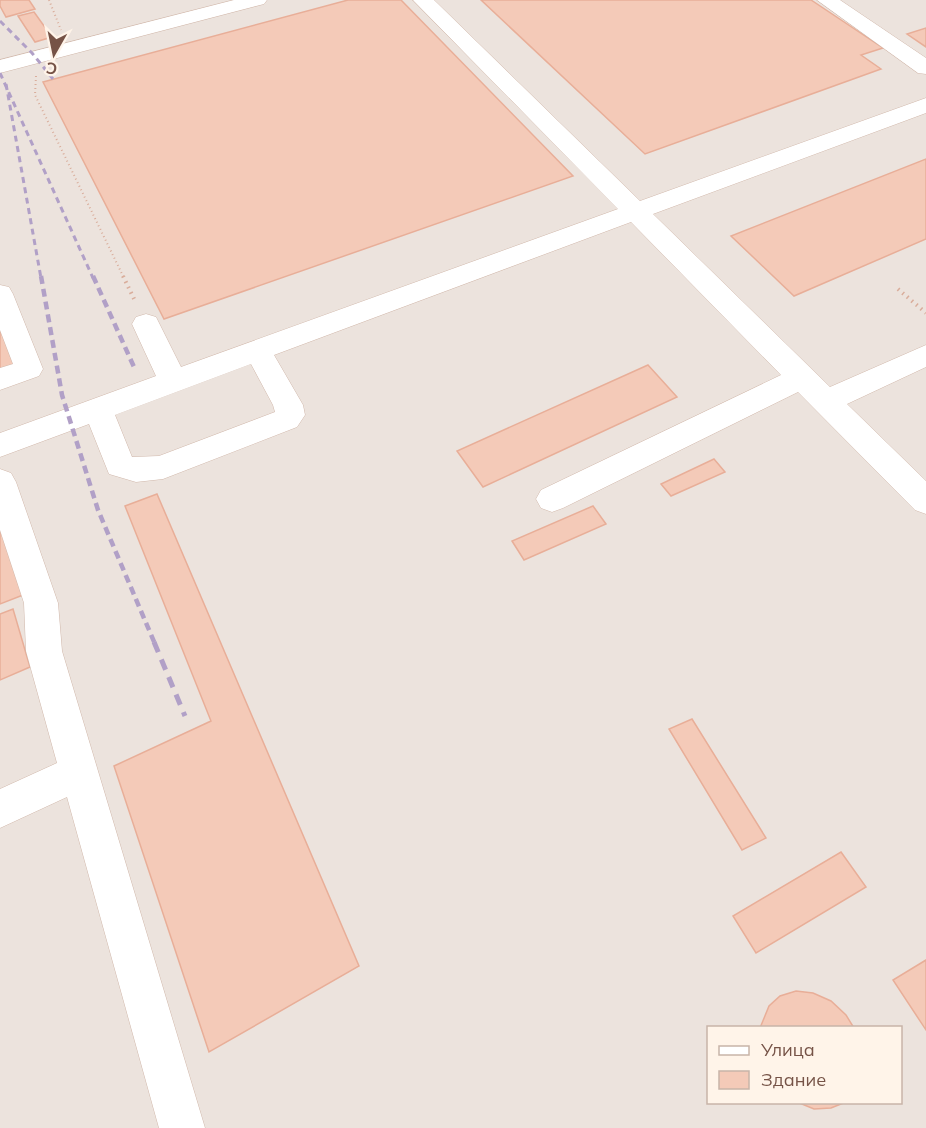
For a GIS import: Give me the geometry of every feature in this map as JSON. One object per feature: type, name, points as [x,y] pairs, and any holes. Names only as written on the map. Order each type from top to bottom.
[{"type":"lane","points":[[0,67],[257,0]]},
{"type":"lane","points":[[423,0],[926,501]]},
{"type":"lane","points":[[827,0],[926,68]]},
{"type":"lane","points":[[0,445],[926,105]]},
{"type":"lane","points":[[0,294],[29,369],[0,379]]},
{"type":"lane","points":[[146,324],[173,381]]},
{"type":"lane","points":[[98,409],[120,465],[130,470],[145,471],[163,467],[287,419],[290,415],[288,405],[257,350]]},
{"type":"lane","points":[[826,401],[926,355]]},
{"type":"lane","points":[[552,499],[802,377]]},
{"type":"lane","points":[[0,482],[41,603],[44,651],[182,1128]]},
{"type":"lane","points":[[0,809],[79,772]]},
{"type":"path","points":[[49,0],[63,34],[37,58],[34,95],[146,324]]},
{"type":"path","points":[[898,289],[926,313]]},
{"type":"shaded area","points":[[0,0],[926,0],[926,1128],[0,1128]]},
{"type":"building","points":[[0,0],[29,0],[35,9],[6,17],[0,6]]},
{"type":"building","points":[[348,0],[401,0],[573,176],[164,319],[43,82]]},
{"type":"building","points":[[481,0],[811,0],[883,48],[861,55],[881,69],[645,154]]},
{"type":"building","points":[[34,12],[52,37],[35,42],[18,16]]},
{"type":"building","points":[[926,28],[926,47],[907,34]]},
{"type":"building","points":[[926,159],[926,239],[794,296],[731,236]]},
{"type":"building","points":[[0,325],[16,366],[0,372]]},
{"type":"building","points":[[648,365],[677,397],[483,487],[457,451]]},
{"type":"building","points":[[714,459],[725,472],[671,496],[661,484]]},
{"type":"building","points":[[157,494],[359,966],[209,1052],[114,766],[211,721],[125,506]]},
{"type":"building","points":[[593,506],[606,524],[524,560],[512,541]]},
{"type":"building","points":[[0,524],[23,595],[0,604]]},
{"type":"building","points":[[13,609],[30,667],[0,680],[0,614]]},
{"type":"building","points":[[692,719],[766,838],[742,850],[669,729]]},
{"type":"building","points":[[841,852],[866,887],[756,953],[733,916]]},
{"type":"building","points":[[926,960],[926,1030],[893,980]]},
{"type":"building","points":[[796,991],[813,993],[831,1001],[846,1015],[853,1026],[761,1026],[769,1006],[780,996]]},
{"type":"building","points":[[802,1104],[841,1104],[831,1108],[814,1109]]},
{"type":"railway","points":[[0,21],[32,53],[53,79]]},
{"type":"railway","points":[[0,73],[7,88]]},
{"type":"railway","points":[[7,88],[93,278]]},
{"type":"railway","points":[[7,88],[41,278]]},
{"type":"railway","points":[[41,276],[62,395],[98,510],[155,644]]},
{"type":"railway","points":[[93,276],[134,367]]},
{"type":"railway","points":[[154,642],[185,716]]}]
